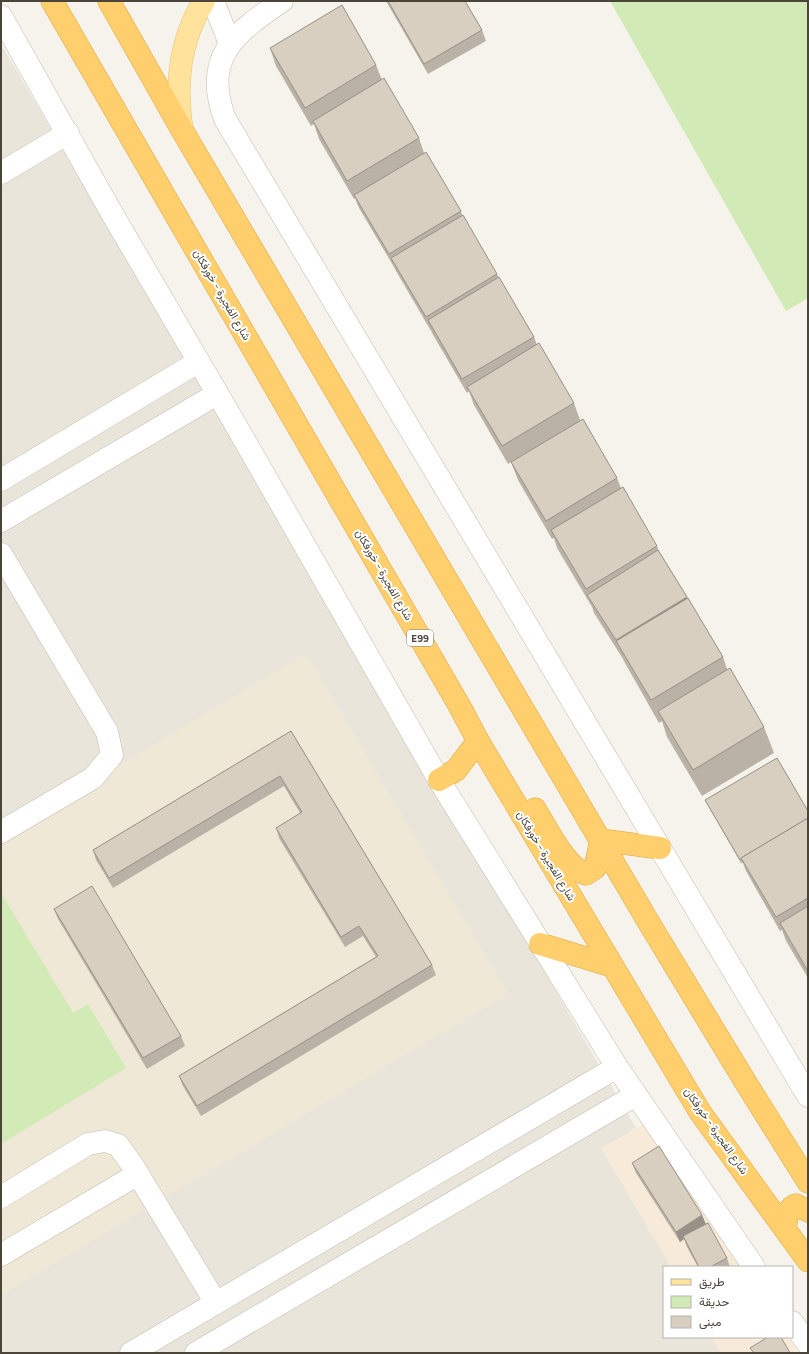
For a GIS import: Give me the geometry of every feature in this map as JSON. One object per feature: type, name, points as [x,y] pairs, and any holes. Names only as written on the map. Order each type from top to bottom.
[{"type":"highway","name":"شارع الفجيرة - خورفكان","points":[[52,1],[460,707],[478,741],[612,966],[700,1112],[808,1261]]},
{"type":"highway","points":[[109,1],[182,130],[601,840],[746,1083],[808,1182]]},
{"type":"highway","points":[[460,707],[486,736],[569,862],[579,872],[586,874],[595,868],[601,840]]},
{"type":"highway","points":[[440,780],[456,770],[478,741]]},
{"type":"highway","points":[[601,840],[660,848]]},
{"type":"highway","points":[[540,944],[612,966]]},
{"type":"highway","points":[[785,1228],[789,1210],[792,1207],[796,1205],[808,1211]]},
{"type":"main road","points":[[182,130],[178,106],[178,82],[181,58],[187,35],[204,1]]},
{"type":"street","points":[[213,1],[230,44]]},
{"type":"street","points":[[282,1],[240,31],[230,44],[223,58],[218,73],[218,89],[220,104],[225,119],[808,1096]]},
{"type":"street","points":[[1,16],[198,362],[440,780],[617,1067],[753,1266]]},
{"type":"street","points":[[1,173],[68,134]]},
{"type":"street","points":[[1,480],[198,362]]},
{"type":"street","points":[[1,522],[217,394]]},
{"type":"street","points":[[1,554],[107,732],[112,755],[93,778],[1,832]]},
{"type":"street","points":[[131,1353],[617,1067]]},
{"type":"street","points":[[196,1353],[636,1095]]},
{"type":"street","points":[[1,1197],[88,1144],[105,1141],[118,1145],[138,1174],[216,1303]]},
{"type":"street","points":[[1,1255],[138,1174]]},
{"type":"street","points":[[793,1323],[808,1344]]},
{"type":"shaded area","points":[[1,44],[636,1128],[602,1149],[670,1266],[663,1266],[663,1338],[712,1338],[721,1353],[1,1353]]},
{"type":"shaded area","points":[[306,654],[508,994],[1,1295],[1,836]]},
{"type":"shaded area","points":[[647,1122],[739,1266],[670,1266],[602,1148]]},
{"type":"shaded area","points":[[712,1338],[789,1338],[798,1353],[721,1353]]},
{"type":"green space","points":[[610,1],[808,1],[808,298],[786,311]]},
{"type":"green space","points":[[1,893],[73,1013],[88,1004],[126,1068],[1,1144]]},
{"type":"building","points":[[388,1],[465,1],[482,30],[424,64]]},
{"type":"building","points":[[342,5],[376,65],[305,108],[270,48]]},
{"type":"building","points":[[384,78],[419,138],[347,181],[313,121]]},
{"type":"building","points":[[426,152],[461,211],[389,254],[354,195]]},
{"type":"building","points":[[463,215],[497,274],[426,317],[391,258]]},
{"type":"building","points":[[499,277],[534,337],[462,379],[428,320]]},
{"type":"building","points":[[539,343],[574,403],[502,446],[467,387]]},
{"type":"building","points":[[583,419],[617,478],[546,521],[511,462]]},
{"type":"building","points":[[623,487],[657,546],[586,589],[551,530]]},
{"type":"building","points":[[658,550],[687,597],[616,640],[587,595]]},
{"type":"building","points":[[688,598],[723,657],[651,700],[616,641]]},
{"type":"building","points":[[730,668],[764,727],[693,770],[658,711]]},
{"type":"building","points":[[291,731],[432,965],[197,1106],[179,1076],[378,956],[359,926],[341,937],[276,828],[302,812],[280,776],[109,878],[93,850]]},
{"type":"building","points":[[777,758],[808,811],[808,818],[740,860],[705,800]]},
{"type":"building","points":[[808,818],[808,898],[776,917],[741,858]]},
{"type":"building","points":[[92,886],[181,1036],[143,1058],[54,909]]},
{"type":"building","points":[[808,906],[808,971],[780,923]]},
{"type":"building","points":[[659,1146],[702,1215],[676,1232],[632,1163]]},
{"type":"building","points":[[708,1223],[727,1258],[712,1266],[698,1266],[683,1236]]},
{"type":"building","points":[[766,1338],[782,1338],[790,1353],[754,1353],[750,1348]]}]
